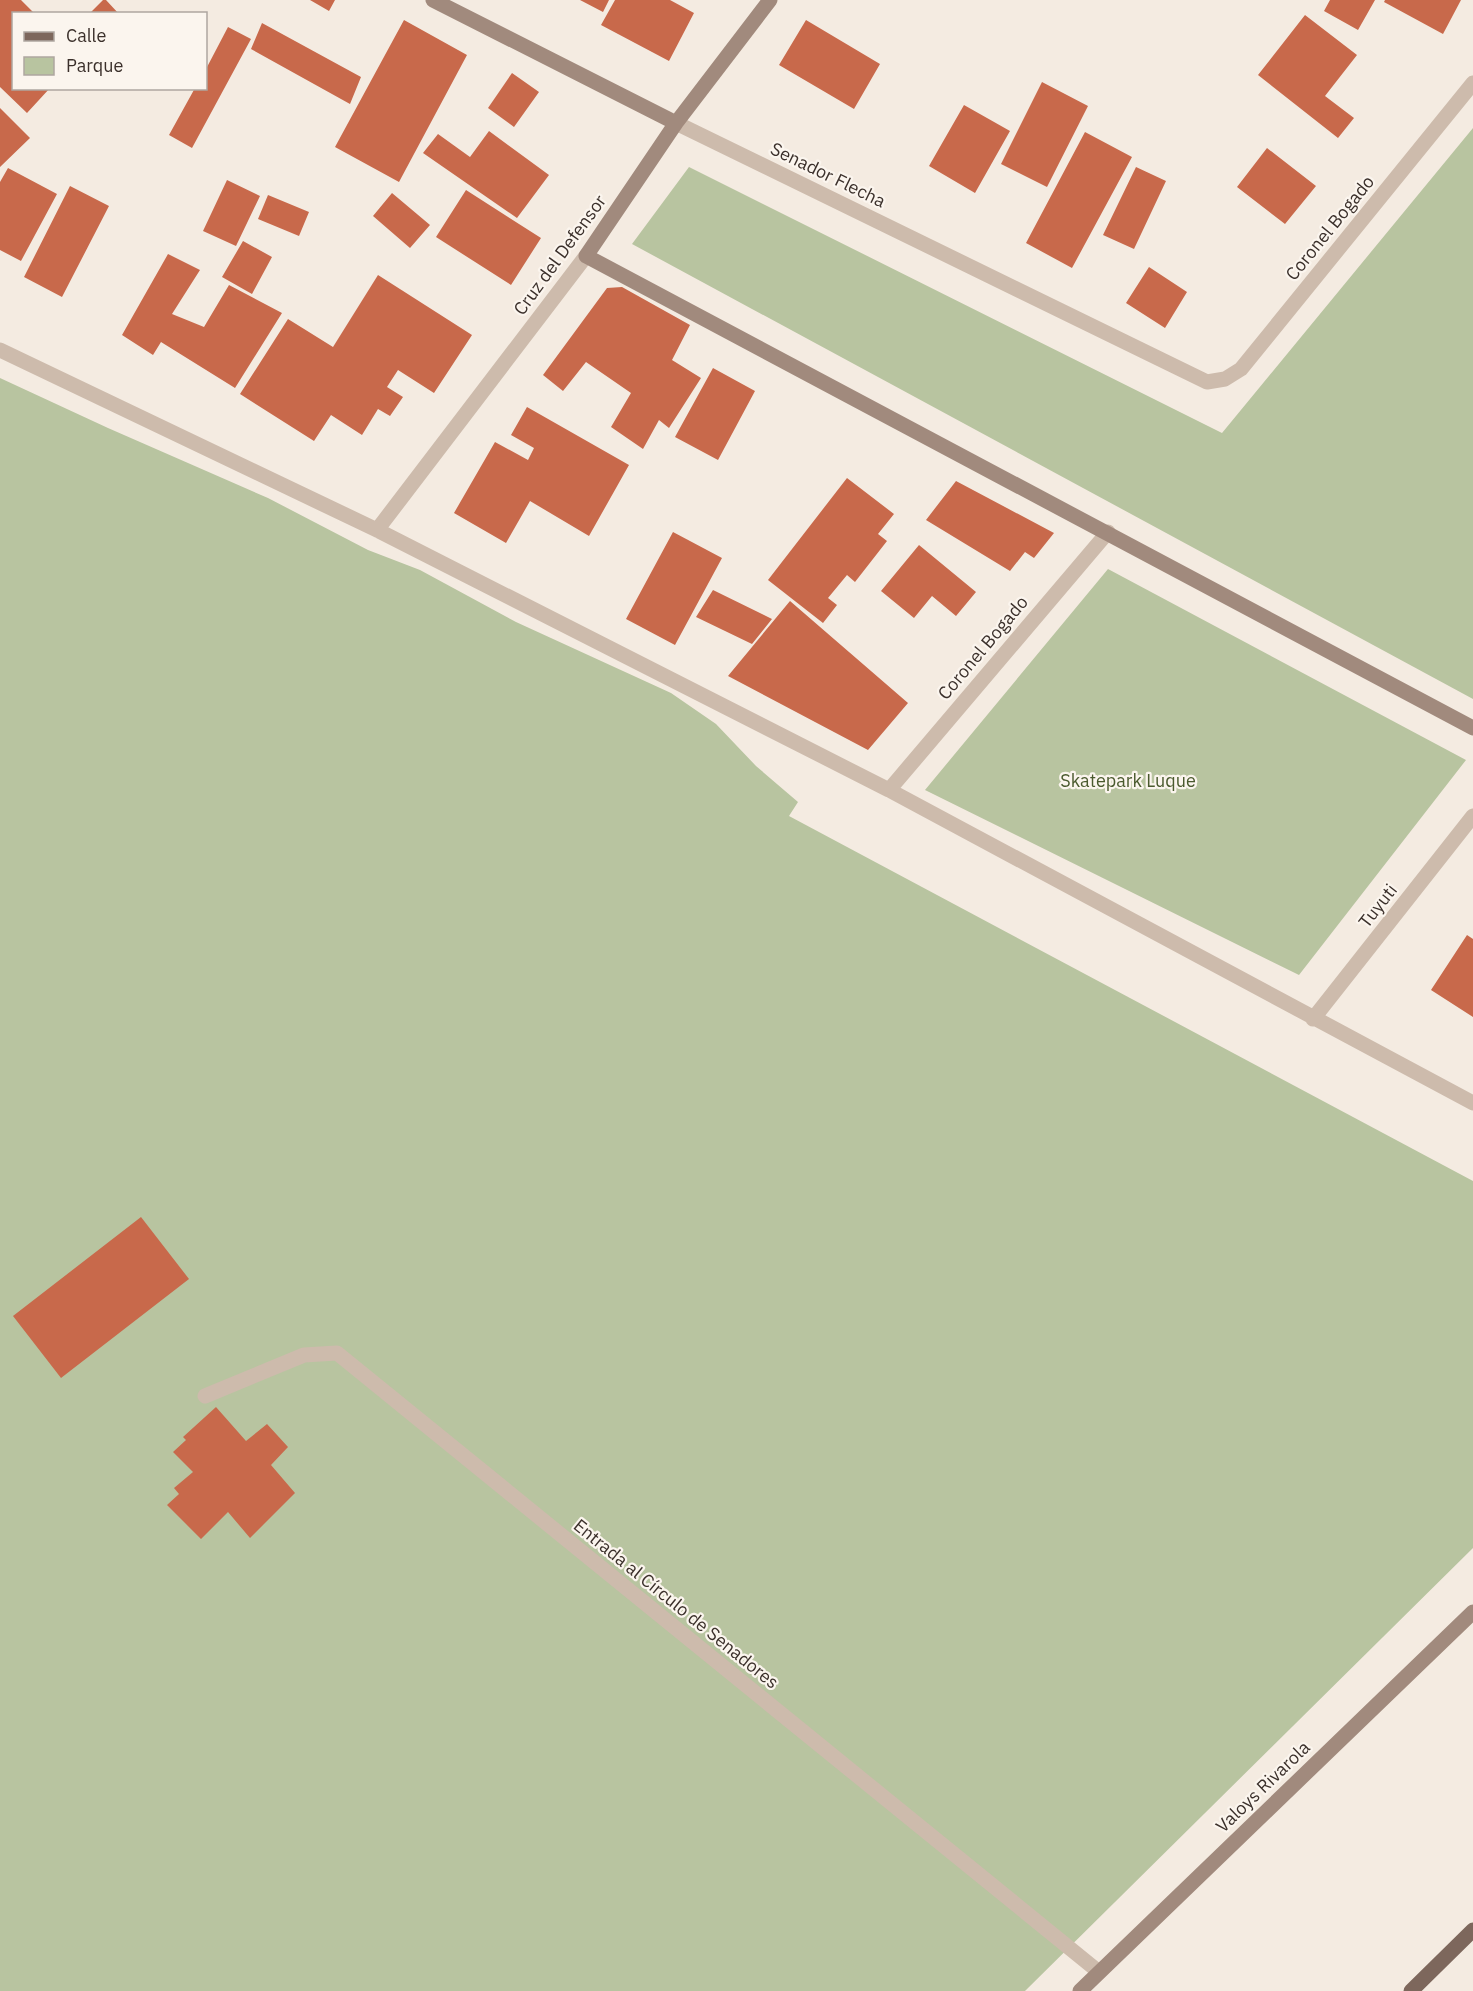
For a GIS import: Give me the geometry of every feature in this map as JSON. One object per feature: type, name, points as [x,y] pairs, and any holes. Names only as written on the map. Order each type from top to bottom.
[{"type":"main road","points":[[1411,1991],[1473,1930]]},
{"type":"street","name":"Senador Flecha","points":[[433,0],[676,123],[1207,382]]},
{"type":"street","name":"Cruz del Defensor","points":[[377,530],[586,256],[676,123],[770,0]]},
{"type":"street","name":"Coronel Bogado","points":[[1207,382],[1225,380],[1241,369],[1473,83]]},
{"type":"street","points":[[586,256],[1473,728]]},
{"type":"street","points":[[0,350],[377,530],[889,790],[1473,1103]]},
{"type":"street","name":"Coronel Bogado","points":[[889,790],[1108,532]]},
{"type":"street","name":"Tuyuti","points":[[1313,1019],[1473,816]]},
{"type":"street","name":"Entrada al Círculo de Senadores","points":[[205,1396],[304,1355],[337,1353],[1099,1972]]},
{"type":"street","name":"Valoys Rivarola","points":[[1080,1991],[1473,1612]]},
{"type":"green space","points":[[1473,128],[1473,699],[632,244],[689,167],[1222,433]]},
{"type":"green space","points":[[0,378],[268,498],[368,550],[420,570],[516,622],[671,693],[716,724],[756,766],[798,802],[789,816],[1473,1181],[1473,1548],[1025,1991],[0,1991]]},
{"type":"green space","name":"Skatepark Luque","points":[[1108,569],[1466,760],[1299,975],[925,790]]},
{"type":"building","points":[[0,0],[21,0],[33,12],[12,12],[12,90],[48,90],[27,113],[0,87]]},
{"type":"building","points":[[103,0],[106,0],[117,12],[91,12]]},
{"type":"building","points":[[310,0],[335,0],[329,11]]},
{"type":"building","points":[[580,0],[609,0],[603,12]]},
{"type":"building","points":[[615,0],[670,0],[694,13],[669,61],[601,25]]},
{"type":"building","points":[[1330,0],[1375,0],[1358,30],[1324,11]]},
{"type":"building","points":[[1385,0],[1461,0],[1443,34],[1384,2]]},
{"type":"building","points":[[1305,15],[1357,55],[1325,96],[1354,118],[1338,138],[1258,75]]},
{"type":"building","points":[[404,20],[467,55],[399,182],[335,147]]},
{"type":"building","points":[[806,20],[880,64],[854,109],[779,65]]},
{"type":"building","points":[[262,23],[361,77],[350,104],[251,49]]},
{"type":"building","points":[[228,27],[251,39],[192,148],[169,135],[194,90],[207,90],[207,67]]},
{"type":"building","points":[[512,73],[539,92],[514,127],[488,108]]},
{"type":"building","points":[[1042,82],[1088,106],[1047,187],[1001,164]]},
{"type":"building","points":[[964,105],[1010,131],[975,193],[929,166]]},
{"type":"building","points":[[0,108],[30,138],[0,167]]},
{"type":"building","points":[[489,131],[549,175],[517,218],[423,153],[438,134],[470,157]]},
{"type":"building","points":[[1085,132],[1132,157],[1072,268],[1026,243]]},
{"type":"building","points":[[1267,148],[1316,186],[1285,224],[1237,187]]},
{"type":"building","points":[[1136,167],[1166,181],[1134,249],[1103,235]]},
{"type":"building","points":[[8,168],[57,194],[21,261],[0,250],[0,182]]},
{"type":"building","points":[[227,180],[260,196],[236,246],[203,231]]},
{"type":"building","points":[[70,186],[109,206],[62,297],[24,277]]},
{"type":"building","points":[[466,190],[541,238],[511,285],[436,237]]},
{"type":"building","points":[[392,193],[430,225],[410,248],[373,216]]},
{"type":"building","points":[[268,195],[309,212],[299,236],[258,219]]},
{"type":"building","points":[[243,241],[272,257],[252,294],[222,277]]},
{"type":"building","points":[[168,254],[200,270],[172,314],[204,327],[229,285],[282,313],[235,388],[161,342],[153,355],[122,335]]},
{"type":"building","points":[[1149,267],[1187,292],[1165,328],[1126,303]]},
{"type":"building","points":[[378,275],[472,335],[434,393],[398,370],[387,387],[403,397],[390,416],[378,409],[362,435],[331,415],[314,441],[240,394],[288,319],[333,347]]},
{"type":"building","points":[[622,287],[690,325],[672,360],[701,378],[669,428],[659,420],[643,449],[611,427],[631,393],[586,362],[563,391],[543,375],[607,288]]},
{"type":"building","points":[[713,368],[755,391],[718,460],[675,437]]},
{"type":"building","points":[[527,407],[629,465],[589,536],[530,501],[506,543],[454,513],[495,442],[528,460],[534,448],[511,435]]},
{"type":"building","points":[[847,478],[894,514],[878,534],[887,541],[855,582],[847,575],[828,598],[837,605],[823,623],[768,580]]},
{"type":"building","points":[[956,481],[1054,533],[1034,558],[1025,552],[1010,571],[926,520]]},
{"type":"building","points":[[673,532],[722,558],[675,645],[626,619]]},
{"type":"building","points":[[919,545],[976,592],[956,616],[932,596],[914,618],[881,591]]},
{"type":"building","points":[[713,590],[772,619],[752,644],[696,617]]},
{"type":"building","points":[[790,601],[908,703],[868,750],[728,676]]},
{"type":"building","points":[[1467,935],[1473,939],[1473,1017],[1431,990]]},
{"type":"building","points":[[141,1217],[189,1279],[61,1378],[13,1316]]},
{"type":"building","points":[[216,1407],[246,1441],[267,1424],[288,1447],[271,1465],[295,1493],[250,1538],[228,1512],[201,1539],[167,1505],[179,1494],[174,1488],[193,1472],[173,1452],[186,1440],[183,1437]]}]
